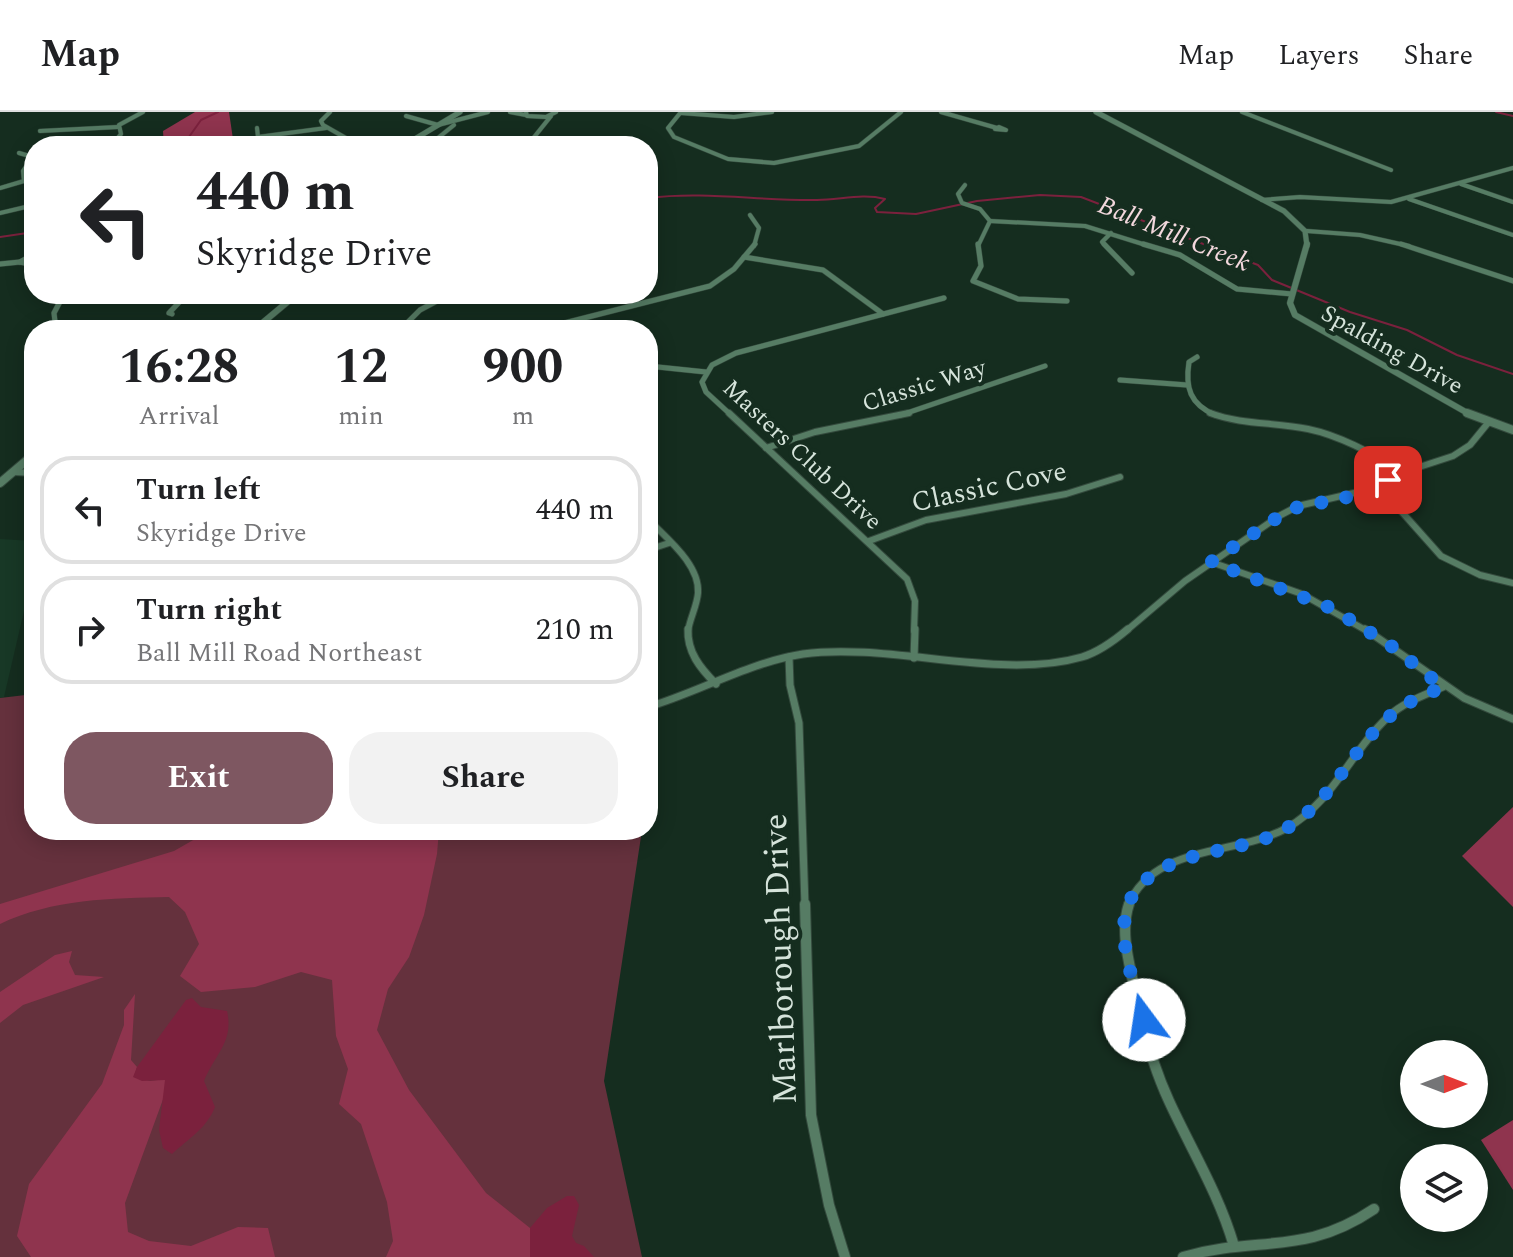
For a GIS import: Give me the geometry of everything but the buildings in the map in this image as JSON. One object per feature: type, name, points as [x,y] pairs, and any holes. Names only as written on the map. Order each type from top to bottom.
[{"type":"street","points":[[40,131],[118,127],[143,112]]},
{"type":"street","points":[[330,112],[321,121],[326,128],[341,136]]},
{"type":"street","points":[[419,136],[460,112]]},
{"type":"street","points":[[440,136],[454,125],[488,112]]},
{"type":"street","points":[[510,112],[526,114],[541,126]]},
{"type":"street","points":[[534,136],[557,112]]},
{"type":"street","points":[[772,112],[741,117],[681,112],[668,128],[674,137],[728,159],[768,164],[859,146],[901,112]]},
{"type":"street","points":[[941,112],[997,128]]},
{"type":"street","points":[[1096,112],[1292,216],[1307,231],[1354,233],[1399,241],[1513,281]]},
{"type":"street","points":[[1242,112],[1391,170]]},
{"type":"street","points":[[406,116],[454,125]]},
{"type":"street","points":[[534,118],[551,116]]},
{"type":"street","points":[[118,127],[119,136]]},
{"type":"street","points":[[257,128],[258,136]]},
{"type":"street","points":[[266,136],[326,128]]},
{"type":"street","points":[[19,153],[24,154]]},
{"type":"street","points":[[1262,200],[1300,197],[1373,203],[1407,198],[1513,168]]},
{"type":"street","points":[[0,188],[24,181]]},
{"type":"street","points":[[1456,184],[1513,202]]},
{"type":"street","points":[[965,185],[958,194],[962,203],[980,209],[990,221],[1066,222],[1180,255],[1237,289],[1292,294]]},
{"type":"street","points":[[1407,198],[1513,235]]},
{"type":"street","points":[[0,213],[24,207]]},
{"type":"street","points":[[658,301],[698,291],[729,275],[760,234],[750,215]]},
{"type":"street","points":[[990,221],[979,240],[976,255],[981,266],[973,281],[1027,301],[1046,304],[1067,301]]},
{"type":"street","name":"Spalding Drive","points":[[1307,231],[1309,243],[1292,294],[1291,308],[1303,322],[1488,423],[1513,430]]},
{"type":"street","points":[[1111,233],[1102,242],[1132,273]]},
{"type":"street","points":[[744,257],[823,270],[883,314]]},
{"type":"street","points":[[20,262],[24,260]]},
{"type":"street","points":[[0,264],[24,263]]},
{"type":"street","name":"Masters Club Drive","points":[[914,658],[915,601],[912,587],[901,571],[706,392],[702,382],[706,372],[718,361],[736,353],[944,298]]},
{"type":"street","points":[[172,314],[169,313],[176,304]]},
{"type":"street","points":[[266,320],[285,304]]},
{"type":"street","points":[[410,320],[431,304]]},
{"type":"street","points":[[587,320],[648,304]]},
{"type":"street","points":[[1197,357],[1189,362],[1187,385],[1195,401],[1218,415],[1245,423],[1301,427],[1321,432],[1357,446],[1404,472]]},
{"type":"street","name":"Classic Way","points":[[766,448],[815,432],[906,414],[1045,366]]},
{"type":"street","points":[[658,367],[706,372]]},
{"type":"street","points":[[1120,380],[1187,385]]},
{"type":"street","points":[[658,704],[789,657],[842,652],[1032,665],[1083,657],[1113,642],[1211,562],[1290,509],[1367,490],[1404,472],[1463,451],[1488,423]]},
{"type":"street","points":[[0,483],[24,463]]},
{"type":"street","points":[[13,472],[24,473]]},
{"type":"street","name":"Classic Cove","points":[[869,541],[926,520],[1066,494],[1120,477]]},
{"type":"street","points":[[1367,490],[1401,511],[1441,556],[1473,573],[1513,583]]},
{"type":"street","points":[[658,530],[696,579],[698,597],[689,624],[688,641],[697,663],[716,684]]},
{"type":"street","points":[[658,547],[669,543]]},
{"type":"street","points":[[1211,562],[1331,608],[1390,645],[1443,687],[1487,710],[1513,719]]},
{"type":"street","name":"Marlborough Drive","points":[[789,657],[790,685],[799,723],[811,1115],[829,1205],[845,1257]]},
{"type":"street","points":[[1234,1246],[1219,1197],[1155,1068],[1124,941],[1127,907],[1146,879],[1166,866],[1256,843],[1299,821],[1323,799],[1370,736],[1390,715],[1443,687]]},
{"type":"street","points":[[1183,1257],[1234,1246],[1282,1246],[1322,1239],[1357,1222],[1374,1209]]},
{"type":"shaded area","points":[[195,112],[229,112],[233,136],[163,136],[163,131]]},
{"type":"shaded area","points":[[0,539],[24,540],[24,611],[4,697],[0,698]]},
{"type":"shaded area","points":[[24,695],[24,840],[640,840],[604,1081],[642,1257],[0,1257],[0,698]]},
{"type":"shaded area","points":[[1513,807],[1513,907],[1462,856]]},
{"type":"shaded area","points":[[193,840],[438,840],[424,915],[409,957],[388,989],[377,1030],[409,1090],[486,1193],[530,1228],[530,1257],[386,1257],[393,1241],[387,1202],[361,1124],[339,1104],[348,1069],[336,1036],[332,980],[301,972],[255,987],[201,992],[180,976],[199,944],[185,912],[169,897],[104,899],[61,905],[40,909],[0,924],[0,904],[174,851]]},
{"type":"shaded area","points":[[72,951],[69,962],[75,975],[104,977],[23,1005],[0,1023],[0,992],[55,955]]},
{"type":"shaded area","points":[[135,994],[131,1060],[137,1067],[134,1077],[150,1081],[165,1079],[165,1094],[125,1203],[128,1232],[149,1241],[191,1246],[238,1227],[268,1228],[275,1257],[31,1257],[17,1236],[29,1184],[102,1084],[124,1025],[124,1010]]},
{"type":"shaded area","points":[[192,998],[201,1007],[227,1011],[228,1031],[204,1081],[215,1107],[212,1114],[172,1154],[163,1148],[159,1130],[165,1080],[142,1081],[133,1077],[186,1000]]},
{"type":"shaded area","points":[[1513,1120],[1513,1190],[1488,1151],[1488,1144],[1481,1140]]},
{"type":"shaded area","points":[[567,1196],[574,1196],[579,1205],[572,1236],[594,1257],[530,1257],[530,1228],[547,1208]]},
{"type":"waterway","points":[[190,136],[201,120],[218,112]]},
{"type":"waterway","points":[[1496,112],[1513,116]]},
{"type":"waterway","name":"Ball Mill Creek","points":[[658,197],[817,200],[868,197],[885,199],[875,208],[877,212],[916,214],[977,201],[1040,195],[1081,197],[1258,265],[1272,280],[1350,312],[1407,330],[1457,355],[1513,374]]},
{"type":"waterway","name":"Ball Mill Creek","points":[[0,237],[24,233]]},
{"type":"route","points":[[1144,1020],[1124,941],[1127,907],[1132,895],[1146,879],[1166,866],[1256,843],[1299,821],[1323,799],[1370,736],[1390,715],[1443,687],[1390,645],[1331,608],[1211,562],[1290,509],[1348,497],[1388,480]]}]
